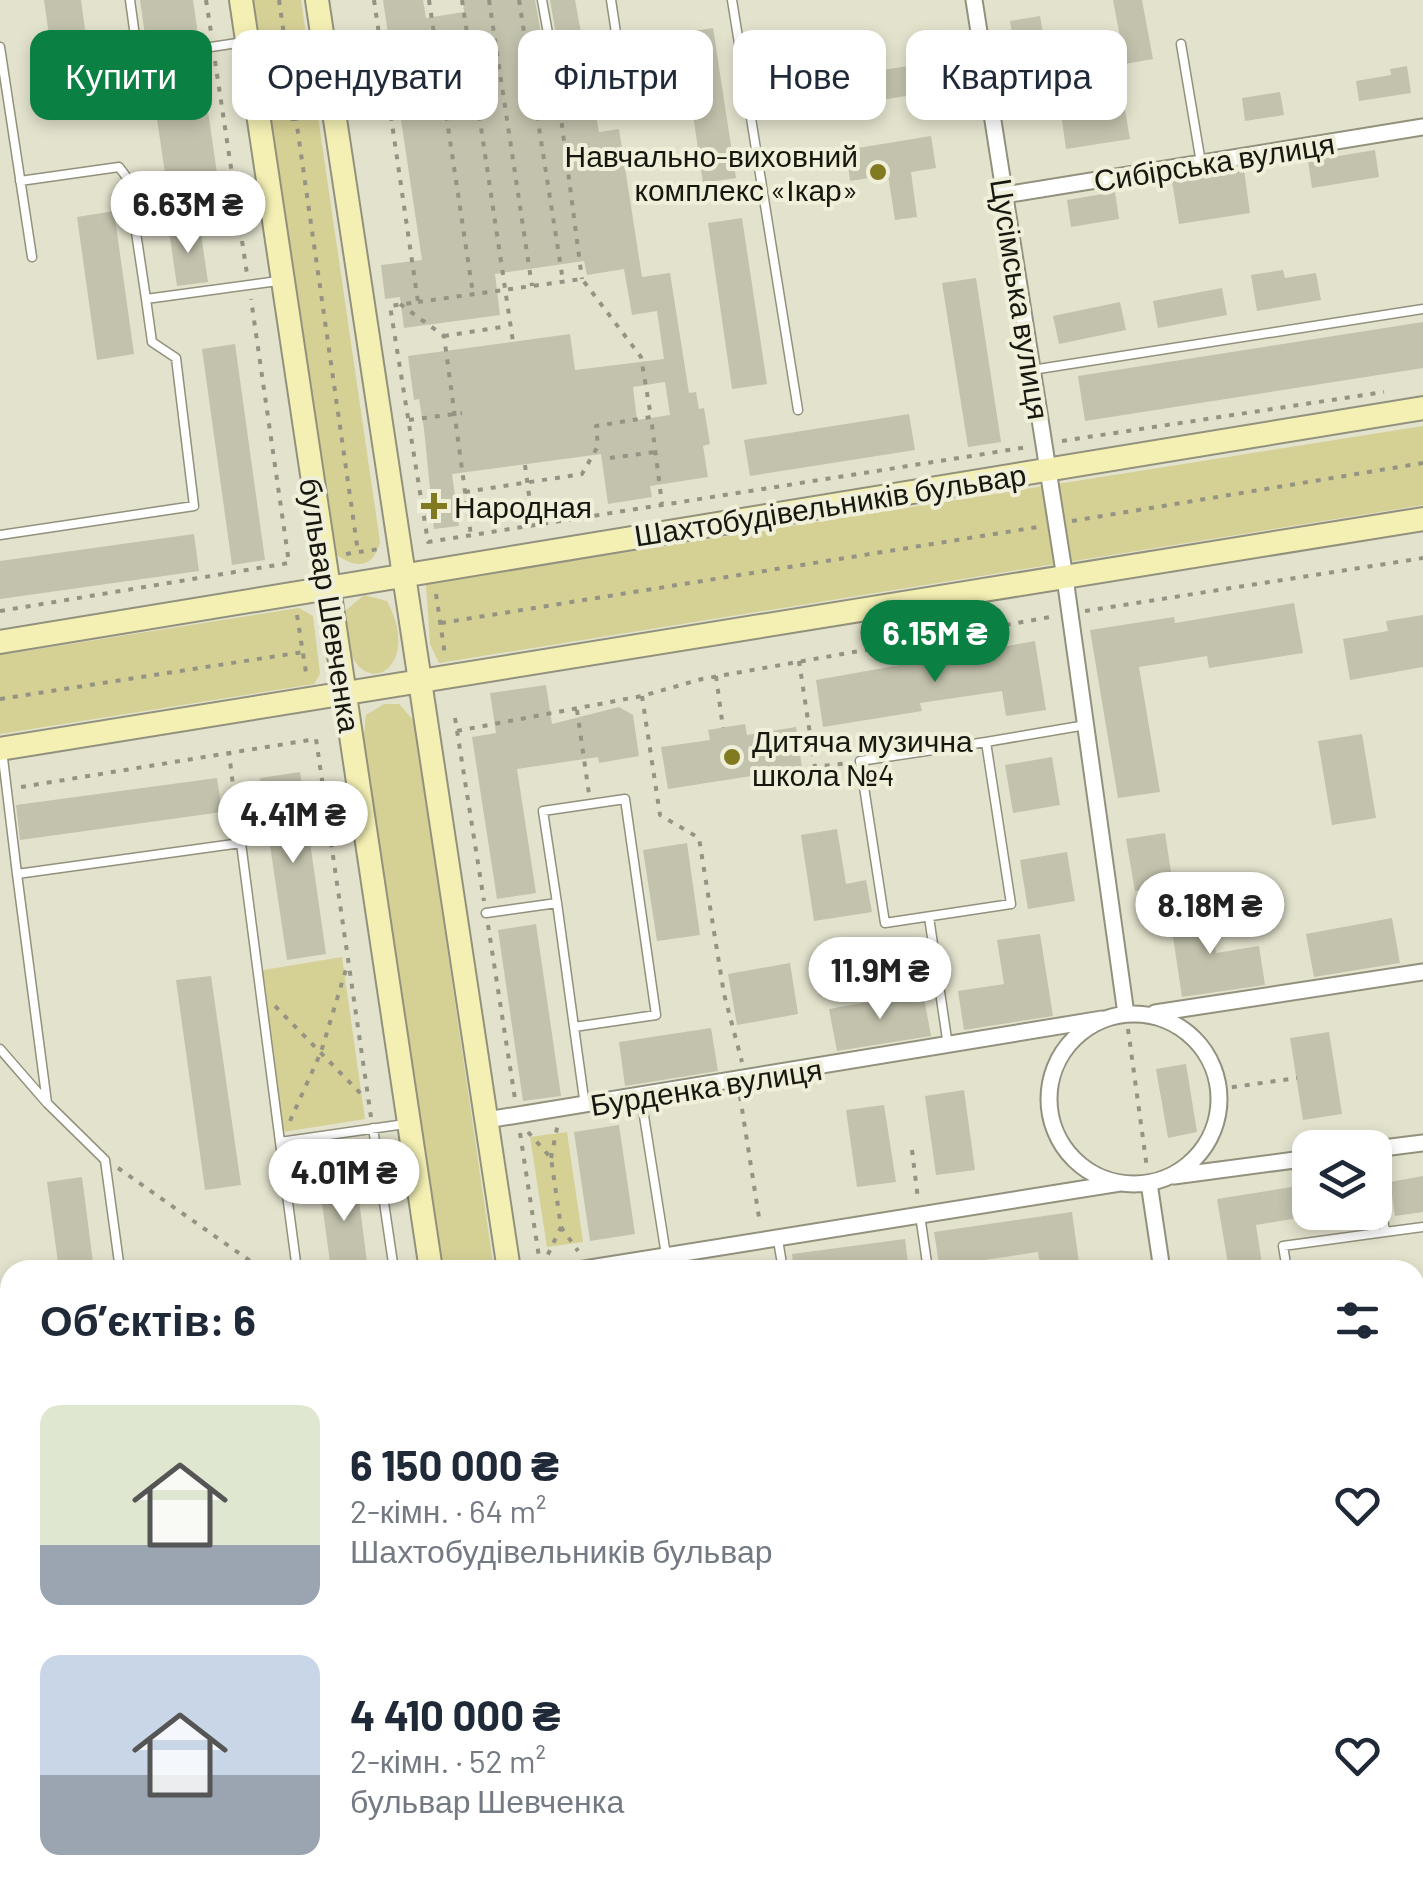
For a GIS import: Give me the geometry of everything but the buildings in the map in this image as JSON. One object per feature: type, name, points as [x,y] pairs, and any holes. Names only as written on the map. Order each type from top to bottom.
[{"type":"main road","name":"бульвар Шевченка","points":[[240,0],[245,30]]},
{"type":"main road","points":[[317,0],[508,1260]]},
{"type":"main road","name":"бульвар Шевченка","points":[[259,120],[429,1260]]},
{"type":"main road","name":"Шахтобудівельників бульвар","points":[[0,642],[1423,408]]},
{"type":"main road","points":[[1,748],[1423,519]]},
{"type":"street","name":"Цусімська вулиця","points":[[974,0],[1070,614],[1126,1014]]},
{"type":"street","name":"Сибірська вулиця","points":[[1004,195],[1423,127]]},
{"type":"street","points":[[1149,1014],[1423,972]]},
{"type":"street","name":"Бурденка вулиця","points":[[487,1120],[742,1081],[1126,1014],[1149,1014]]},
{"type":"street","points":[[1149,1014],[1177,1024],[1196,1039],[1214,1069],[1219,1089],[1211,1136],[1198,1155],[1170,1176]]},
{"type":"street","points":[[1102,1019],[1082,1030],[1058,1058],[1048,1104],[1062,1146],[1083,1167],[1120,1183]]},
{"type":"street","points":[[1392,1147],[1423,1142]]},
{"type":"street","points":[[643,1260],[1120,1183],[1149,1183],[1170,1176],[1292,1160]]},
{"type":"street","points":[[1149,1183],[1161,1260]]},
{"type":"lane","points":[[130,0],[138,58],[232,43]]},
{"type":"lane","points":[[542,0],[547,30]]},
{"type":"lane","points":[[611,0],[616,30]]},
{"type":"lane","points":[[732,0],[798,410]]},
{"type":"lane","points":[[1181,44],[1201,163]]},
{"type":"lane","points":[[0,47],[32,256]]},
{"type":"lane","points":[[0,535],[194,506],[176,358],[152,342],[128,179],[119,167],[20,181]]},
{"type":"lane","points":[[146,299],[282,280]]},
{"type":"lane","points":[[1032,370],[1423,309]]},
{"type":"lane","points":[[986,742],[1011,904],[885,924],[860,761],[1086,725]]},
{"type":"lane","points":[[1,748],[46,1103]]},
{"type":"lane","points":[[574,1027],[656,1015],[625,799],[543,811],[585,1106]]},
{"type":"lane","points":[[17,874],[240,843],[297,1260]]},
{"type":"lane","points":[[486,913],[556,903]]},
{"type":"lane","points":[[929,917],[948,1046]]},
{"type":"lane","points":[[0,1049],[46,1103],[106,1160],[119,1260]]},
{"type":"lane","points":[[641,1097],[666,1255]]},
{"type":"lane","points":[[280,1142],[409,1124]]},
{"type":"lane","points":[[373,1128],[393,1260]]},
{"type":"lane","points":[[920,1214],[927,1260]]},
{"type":"lane","points":[[1285,1260],[1283,1246],[1423,1227]]},
{"type":"lane","points":[[770,1238],[779,1260]]},
{"type":"path","points":[[279,0],[284,30]]},
{"type":"path","points":[[374,0],[379,30]]},
{"type":"path","points":[[429,0],[473,294]]},
{"type":"path","points":[[462,0],[513,342]]},
{"type":"path","points":[[488,0],[532,286]]},
{"type":"path","points":[[519,0],[563,282]]},
{"type":"path","points":[[297,120],[358,552]]},
{"type":"path","points":[[392,120],[418,302]]},
{"type":"path","points":[[562,120],[582,279],[641,357],[662,505]]},
{"type":"path","points":[[582,279],[390,306],[428,542],[1386,391]]},
{"type":"path","points":[[400,304],[444,336],[510,326]]},
{"type":"path","points":[[444,336],[471,536]]},
{"type":"path","points":[[409,420],[462,413]]},
{"type":"path","points":[[465,492],[582,474],[598,446],[596,426],[651,417]]},
{"type":"path","points":[[610,458],[656,452]]},
{"type":"path","points":[[440,623],[1423,463]]},
{"type":"path","points":[[525,464],[534,525]]},
{"type":"path","points":[[341,555],[379,550]]},
{"type":"path","points":[[457,730],[577,710],[716,676],[1423,558]]},
{"type":"path","points":[[0,612],[289,562]]},
{"type":"path","points":[[436,594],[446,654]]},
{"type":"path","points":[[297,615],[306,679]]},
{"type":"path","points":[[0,699],[302,652]]},
{"type":"path","points":[[800,662],[815,768],[860,761]]},
{"type":"path","points":[[716,676],[724,728]]},
{"type":"path","points":[[642,696],[660,814]]},
{"type":"path","points":[[577,710],[591,804]]},
{"type":"path","points":[[456,718],[518,1116]]},
{"type":"path","points":[[7,790],[316,739],[373,1128]]},
{"type":"path","points":[[229,753],[240,843]]},
{"type":"path","points":[[628,820],[660,814],[699,838],[770,1238]]},
{"type":"path","points":[[280,1142],[321,1052],[348,961]]},
{"type":"path","points":[[260,992],[369,1101]]},
{"type":"path","points":[[1126,1014],[1149,1183]]},
{"type":"path","points":[[1219,1089],[1296,1078]]},
{"type":"path","points":[[561,1110],[551,1158],[560,1226],[579,1260]]},
{"type":"path","points":[[539,1260],[518,1120],[551,1158]]},
{"type":"path","points":[[912,1150],[920,1214]]},
{"type":"path","points":[[106,1160],[249,1260]]},
{"type":"path","points":[[545,1260],[560,1226]]},
{"type":"shaded area","points":[[247,0],[301,0],[305,30],[252,30]]},
{"type":"shaded area","points":[[265,120],[318,120],[380,542],[372,559],[360,564],[331,550]]},
{"type":"shaded area","points":[[1423,426],[1423,505],[439,663],[430,644],[426,584]]},
{"type":"shaded area","points":[[364,595],[387,601],[397,628],[398,650],[391,665],[380,673],[368,672],[356,663],[347,642],[345,611]]},
{"type":"shaded area","points":[[299,608],[313,616],[320,674],[314,684],[0,734],[0,655]]},
{"type":"shaded area","points":[[384,704],[399,704],[414,721],[493,1260],[441,1260],[363,743],[366,715]]},
{"type":"shaded area","points":[[342,957],[365,1119],[283,1132],[258,971]]},
{"type":"shaded area","points":[[567,1132],[583,1242],[547,1247],[530,1137]]},
{"type":"place","name":"Навчально-виховний комплекс «Ікар»","points":[[878,172]]},
{"type":"place","name":"Народная","points":[[434,506]]},
{"type":"place","name":"Дитяча музична школа №4","points":[[732,757]]}]
